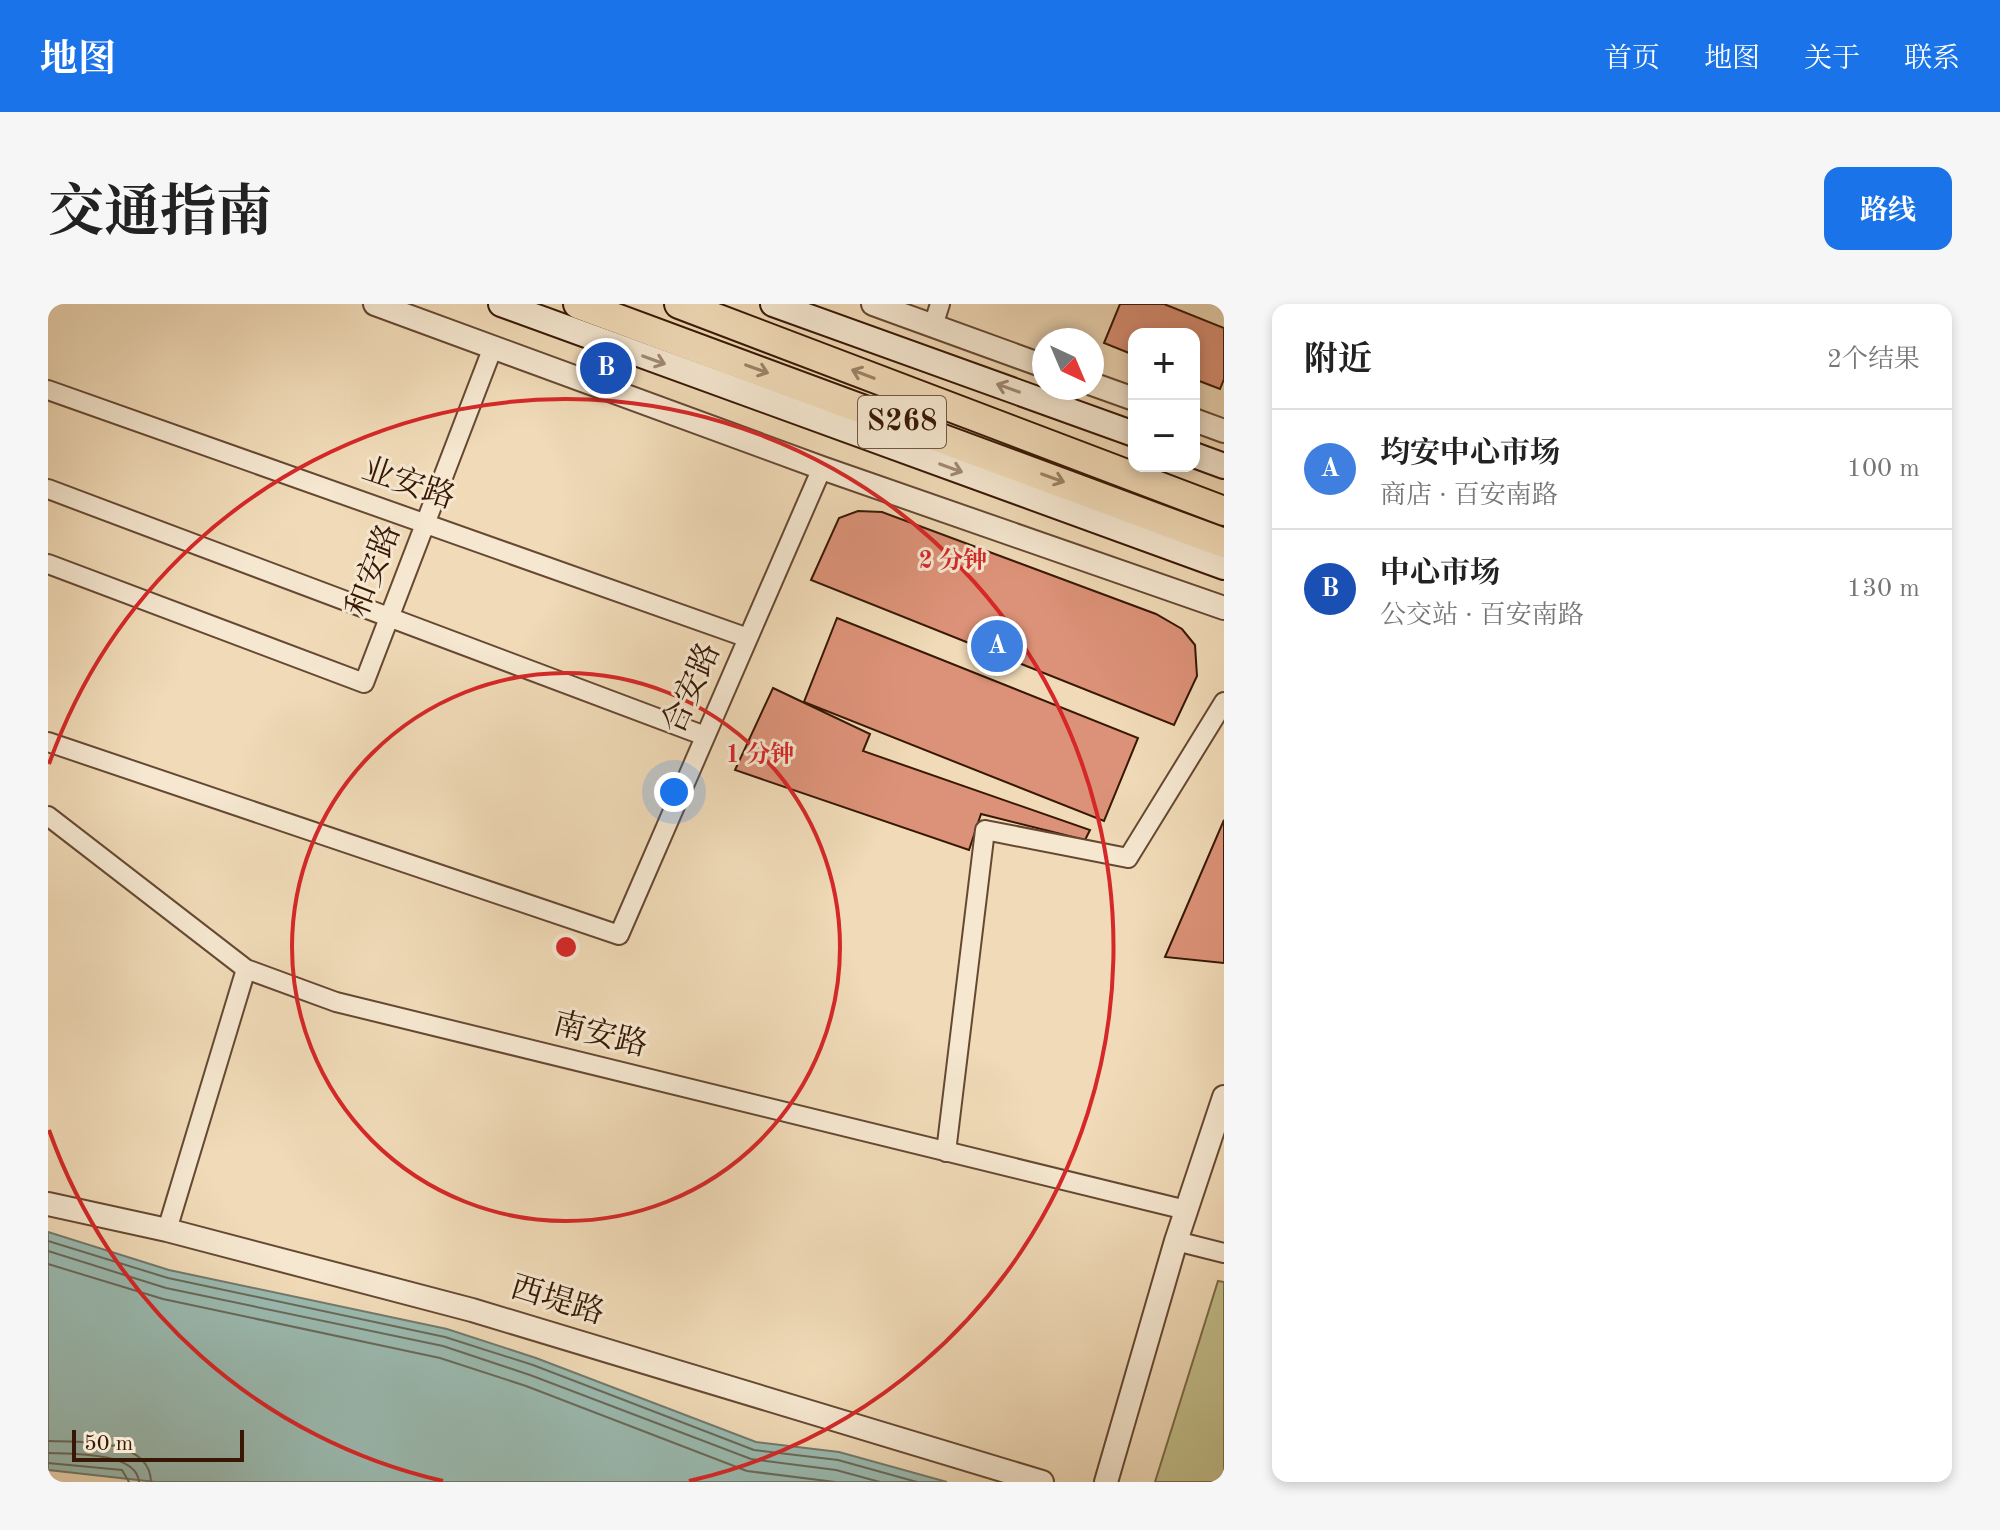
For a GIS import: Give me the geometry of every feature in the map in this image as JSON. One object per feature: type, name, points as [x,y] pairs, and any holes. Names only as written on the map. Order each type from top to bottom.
[{"type":"main road","points":[[501,304],[1224,567]]},
{"type":"main road","name":"S268","points":[[578,304],[1224,543]]},
{"type":"main road","name":"S268","points":[[679,304],[1224,511]]},
{"type":"main road","points":[[773,304],[1128,432]]},
{"type":"main road","points":[[1200,457],[1224,466]]},
{"type":"street","points":[[375,304],[822,468],[1224,608]]},
{"type":"street","points":[[873,304],[1032,362]]},
{"type":"street","points":[[933,326],[940,304]]},
{"type":"street","name":"和安路","points":[[48,564],[364,683],[493,347]]},
{"type":"street","points":[[1104,388],[1128,397]]},
{"type":"street","name":"业安路","points":[[48,390],[748,638]]},
{"type":"street","points":[[1200,422],[1224,431]]},
{"type":"street","name":"合安路","points":[[48,742],[619,935],[822,468]]},
{"type":"street","points":[[48,489],[705,736]]},
{"type":"street","points":[[946,1152],[985,830],[1128,858],[1224,702]]},
{"type":"street","name":"南安路","points":[[48,816],[246,969],[336,1002],[1186,1210]]},
{"type":"street","points":[[167,1230],[246,969]]},
{"type":"street","points":[[1106,1482],[1176,1241],[1224,1097]]},
{"type":"street","name":"西堤路","points":[[48,1204],[167,1230],[472,1310],[1042,1482]]},
{"type":"street","points":[[1176,1241],[1224,1253]]},
{"type":"shaded area","points":[[1218,1281],[1224,1282],[1224,1482],[1155,1482]]},
{"type":"water","points":[[48,1232],[169,1270],[447,1329],[536,1358],[756,1442],[839,1452],[947,1482],[156,1482],[48,1470]]},
{"type":"building","points":[[1120,304],[1164,304],[1224,328],[1224,379],[1220,389],[1200,381],[1200,328],[1128,328],[1128,353],[1104,343]]},
{"type":"building","points":[[858,511],[882,512],[1156,614],[1182,629],[1195,645],[1197,676],[1174,725],[811,580],[839,518]]},
{"type":"building","points":[[837,618],[1138,738],[1104,821],[804,702]]},
{"type":"building","points":[[773,688],[870,734],[863,751],[1090,830],[1085,840],[981,814],[969,850],[735,770]]},
{"type":"building","points":[[1224,820],[1224,963],[1165,957]]},
{"type":"place","name":"中心市场","points":[[606,368]]},
{"type":"place","name":"均安中心市场","points":[[997,646]]}]
